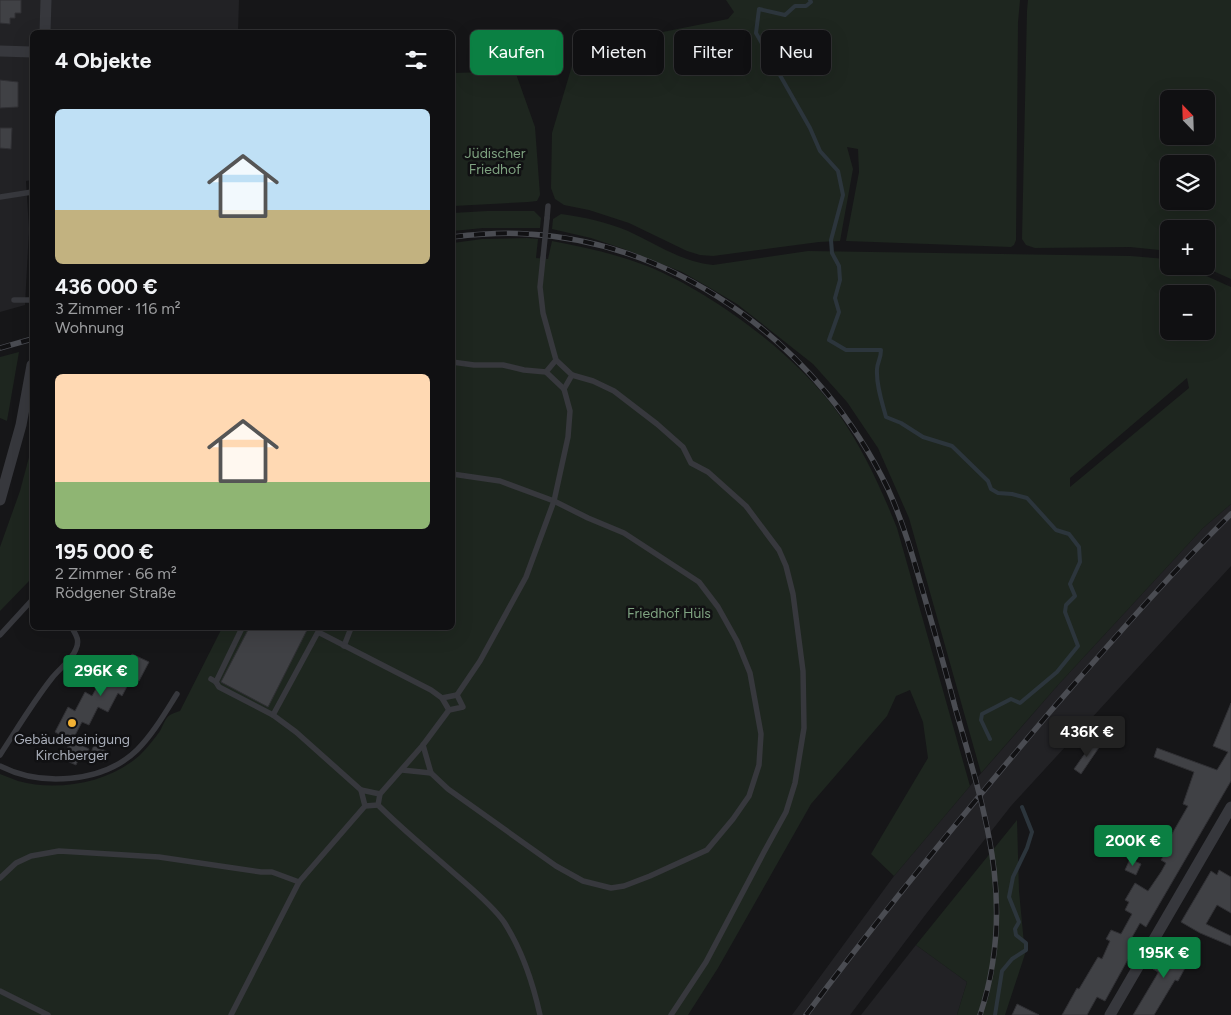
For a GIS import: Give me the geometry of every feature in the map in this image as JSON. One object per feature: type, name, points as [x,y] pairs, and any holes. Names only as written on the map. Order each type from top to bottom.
[{"type":"street","points":[[45,30],[46,0]]},
{"type":"street","points":[[0,51],[30,52]]},
{"type":"street","points":[[0,500],[22,425],[30,377]]},
{"type":"street","points":[[1110,1015],[1231,807]]},
{"type":"lane","points":[[0,197],[30,192]]},
{"type":"lane","points":[[548,206],[540,287],[543,313],[556,360],[572,375],[593,381],[614,391],[657,424],[683,447],[692,463],[708,472],[746,506],[779,550],[786,566],[793,594],[803,671],[804,728],[795,784],[786,812],[706,962],[671,1015]]},
{"type":"lane","points":[[14,300],[30,300]]},
{"type":"lane","points":[[546,372],[556,360]]},
{"type":"lane","points":[[442,698],[457,695],[480,660],[526,577],[554,501],[568,437],[570,411],[564,389],[546,372],[455,362]]},
{"type":"lane","points":[[564,389],[572,375]]},
{"type":"lane","points":[[423,745],[431,773],[448,789],[539,855],[583,881],[611,888],[624,886],[650,876],[706,850],[733,819],[749,796],[759,765],[761,734],[750,673],[718,606],[699,582],[624,533],[554,501],[500,481],[455,474]]},
{"type":"lane","points":[[0,635],[30,602]]},
{"type":"lane","points":[[0,754],[34,702],[76,650],[78,642],[73,630]]},
{"type":"lane","points":[[241,630],[213,681],[218,687],[274,715],[361,790],[380,794]]},
{"type":"lane","points":[[344,646],[351,630]]},
{"type":"lane","points":[[274,715],[318,632],[402,675],[442,698],[449,710]]},
{"type":"lane","points":[[0,766],[19,775],[44,779],[80,777],[104,769],[120,762],[136,750],[156,727],[177,694]]},
{"type":"lane","points":[[378,805],[380,794],[423,745],[449,710],[463,707],[457,695]]},
{"type":"lane","points":[[402,770],[431,773]]},
{"type":"lane","points":[[361,790],[365,806]]},
{"type":"lane","points":[[232,1015],[299,882],[365,806],[378,805],[482,897],[504,922],[520,952],[533,985],[540,1015]]},
{"type":"lane","points":[[0,878],[16,863],[31,856],[59,851],[159,857],[272,872],[299,882]]},
{"type":"lane","points":[[0,992],[48,1015]]},
{"type":"shaded area","points":[[0,0],[239,0],[238,30],[30,30],[30,180],[26,181],[29,229],[25,305],[0,312]]},
{"type":"shaded area","points":[[1231,504],[1231,566],[1011,806],[850,1015],[792,1015],[894,876],[970,786],[1058,685],[1203,528]]},
{"type":"shaded area","points":[[916,945],[967,982],[957,1015],[861,1015]]},
{"type":"green space","points":[[726,0],[1020,0],[1018,22],[1016,240],[1014,245],[1011,247],[846,241],[859,172],[858,149],[847,147],[853,169],[840,241],[713,256],[700,255],[687,251],[629,223],[589,210],[564,205],[555,199],[551,188],[552,133],[573,62],[573,75],[664,75],[664,32],[728,19],[734,12]]},
{"type":"green space","points":[[1028,0],[1231,0],[1231,279],[1215,272],[1215,220],[1160,220],[1160,250],[1130,247],[1035,248],[1026,245],[1022,239]]},
{"type":"green space","name":"Jüdischer Friedhof","points":[[470,72],[470,75],[516,75],[535,127],[540,195],[537,201],[455,206],[455,73]]},
{"type":"green space","points":[[534,211],[541,218],[540,228],[483,228],[455,231],[455,213]]},
{"type":"green space","points":[[561,214],[587,218],[628,231],[669,252],[713,265],[808,251],[1131,256],[1160,258],[1160,275],[1204,275],[1231,287],[1231,504],[1203,528],[1058,685],[981,773],[909,518],[878,448],[847,402],[813,364],[737,304],[682,272],[591,238],[552,229],[553,219]],"holes":[[[1187,378],[1189,388],[1070,487],[1070,478]]]},
{"type":"green space","name":"Friedhof Hüls","points":[[482,239],[538,239],[536,258],[548,259],[552,241],[588,248],[624,258],[672,277],[699,292],[752,328],[777,348],[821,391],[838,413],[863,455],[897,528],[970,786],[894,876],[871,854],[928,758],[923,722],[910,690],[896,696],[887,716],[811,804],[718,968],[688,1015],[0,1015],[0,774],[33,784],[66,785],[98,778],[127,765],[148,746],[160,731],[168,716],[180,711],[221,630],[455,630],[455,243]]},
{"type":"green space","points":[[19,352],[7,421],[0,418],[0,357]]},
{"type":"green space","points":[[30,454],[30,582],[29,581],[0,611],[0,547],[20,491]]},
{"type":"green space","points":[[1017,820],[1019,891],[1025,954],[1005,1015],[957,1015],[967,982],[916,945]]},
{"type":"building","points":[[0,0],[21,0],[21,13],[15,13],[15,18],[10,18],[10,24],[0,23]]},
{"type":"building","points":[[0,80],[18,82],[18,107],[0,108]]},
{"type":"building","points":[[0,128],[12,128],[11,149],[0,148]]},
{"type":"building","points":[[248,630],[307,630],[268,707],[221,682]]},
{"type":"building","points":[[132,654],[149,662],[139,681],[132,677],[122,696],[118,693],[108,712],[98,707],[89,725],[82,722],[72,741],[55,732],[68,707],[75,711],[85,692],[92,696],[102,678],[108,681],[118,663],[126,666]]},
{"type":"building","points":[[1231,703],[1231,781],[1146,927],[1140,923],[1131,939],[1137,943],[1105,1001],[1097,997],[1087,1015],[1062,1015],[1098,957],[1102,959],[1110,941],[1106,939],[1111,930],[1121,934],[1132,914],[1125,910],[1129,902],[1125,900],[1135,883],[1148,891],[1161,872],[1166,863],[1161,860],[1164,855],[1161,853],[1188,806],[1183,804],[1194,772],[1154,757],[1157,748],[1217,770],[1228,752],[1213,746]]},
{"type":"building","points":[[71,740],[89,749],[85,758],[80,756],[76,765],[62,759]]},
{"type":"building","points":[[1093,742],[1100,746],[1081,774],[1074,769]]},
{"type":"building","points":[[94,745],[108,752],[104,762],[90,755]]},
{"type":"building","points":[[1130,859],[1141,864],[1136,875],[1125,870]]},
{"type":"building","points":[[1219,870],[1231,877],[1231,913],[1217,905],[1206,924],[1231,936],[1231,946],[1200,933],[1181,922],[1211,871],[1217,875]]},
{"type":"building","points":[[1169,944],[1192,955],[1178,981],[1175,980],[1154,1015],[1133,1015],[1158,973],[1153,969]]},
{"type":"building","points":[[1017,1004],[1039,1015],[1012,1015]]},
{"type":"waterway","points":[[810,0],[811,2],[806,6],[795,6],[785,15],[759,9],[756,33],[810,128],[820,151],[838,171],[843,195],[831,240],[832,253],[839,266],[840,280],[835,298],[839,312],[829,340],[846,350],[881,350],[877,367],[877,381],[886,417],[901,423],[923,437],[952,446],[988,481],[991,489],[998,493],[1027,498],[1056,530],[1069,534],[1079,547],[1080,562],[1070,584],[1075,596],[1066,605],[1065,612],[1078,646],[1057,672],[1020,703],[1011,699],[982,714],[981,720],[990,739]]},
{"type":"waterway","points":[[995,1015],[1002,971],[1012,959],[1026,950],[1026,943],[1016,935],[1015,929],[1019,922],[1009,897],[1013,877],[1027,848],[1032,832],[1022,807]]},
{"type":"railway","points":[[455,237],[519,233],[586,242],[641,258],[693,282],[742,313],[786,350],[826,392],[860,439],[888,489],[907,540],[977,784],[986,822],[993,859],[996,935],[991,974],[980,1015]]},
{"type":"railway","points":[[0,348],[30,340]]},
{"type":"railway","points":[[806,1015],[928,859],[1055,706],[1163,584],[1231,514]]},
{"type":"place","name":"Gebäudereinigung Kirchberger","points":[[72,723]]}]
